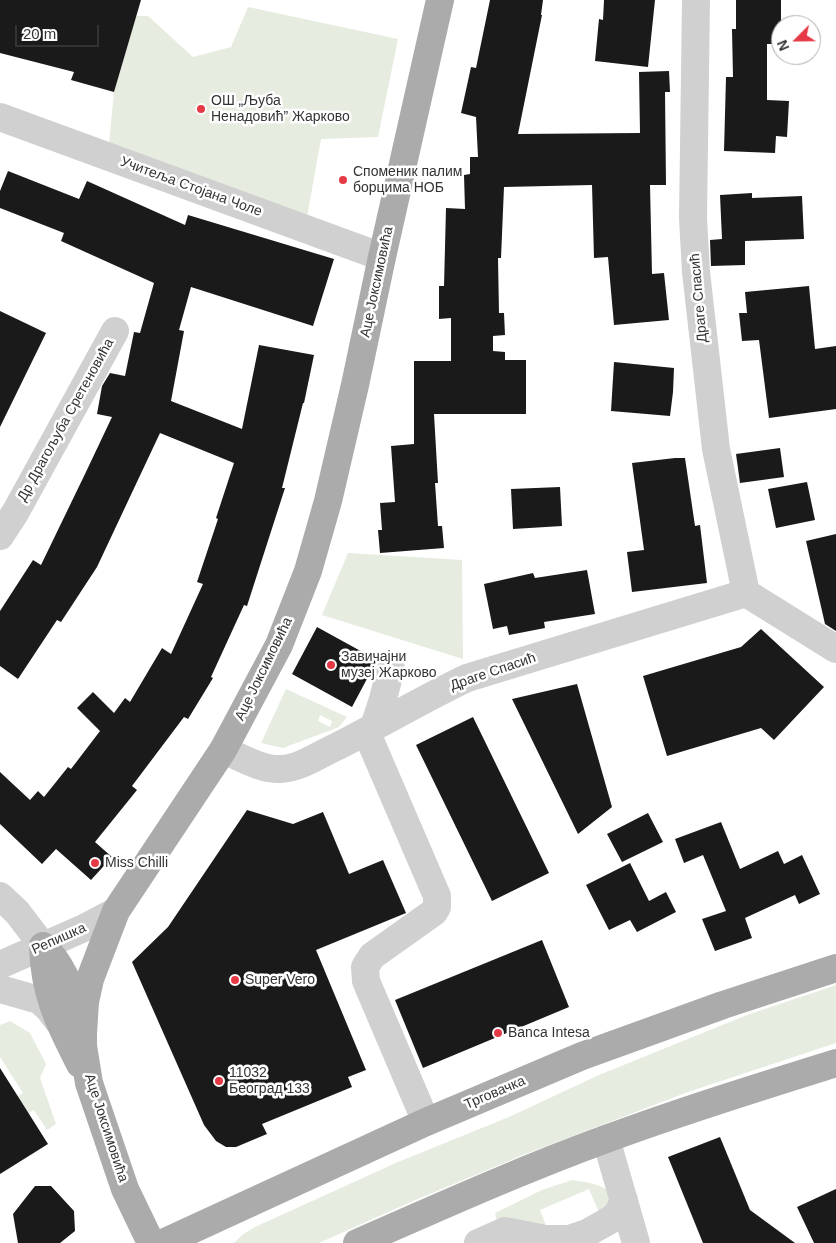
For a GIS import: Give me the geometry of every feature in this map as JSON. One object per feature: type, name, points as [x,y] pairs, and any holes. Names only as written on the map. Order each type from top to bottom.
[{"type":"main road","name":"Аце Јоксимовића","points":[[151,1243],[125,1189],[89,1083],[83,1046],[70,1021],[90,978],[116,911],[223,750],[279,645],[308,572],[346,427],[440,0]]},
{"type":"main road","points":[[43,946],[53,955],[64,972],[70,1021]]},
{"type":"main road","name":"Трговачка","points":[[163,1243],[426,1122],[582,1056],[723,1005],[836,968]]},
{"type":"main road","points":[[357,1243],[606,1139],[836,1063]]},
{"type":"street","name":"Драге Спасић","points":[[223,750],[265,767],[280,769],[299,764],[467,678],[746,593],[716,448],[696,272],[693,218],[696,0]]},
{"type":"street","name":"Учитеља Стојана Чоле","points":[[0,117],[382,257]]},
{"type":"street","name":"Др Драгољуба Сретеновића","points":[[0,536],[115,331]]},
{"type":"street","points":[[746,593],[836,650]]},
{"type":"street","points":[[391,668],[383,699],[370,729],[437,896],[437,907],[434,912],[372,956],[365,967],[366,981],[426,1122]]},
{"type":"street","points":[[0,896],[17,912],[43,946]]},
{"type":"street","name":"Репишка","points":[[0,966],[84,928],[116,911]]},
{"type":"street","points":[[0,989],[39,1000],[48,1008],[70,1021]]},
{"type":"street","points":[[601,1243],[612,1238],[636,1242],[606,1139]]},
{"type":"street","points":[[478,1243],[505,1232],[545,1239],[569,1239],[587,1233],[612,1219],[618,1213],[624,1200]]},
{"type":"shaded area","name":"ОШ „Љуба Ненадовић” Жарково","points":[[248,7],[398,39],[378,137],[321,139],[307,217],[109,144],[114,92],[136,16],[148,16],[193,57],[231,47]]},
{"type":"shaded area","points":[[348,553],[462,560],[463,659],[322,615]]},
{"type":"shaded area","points":[[286,689],[347,717],[339,727],[283,748],[261,743]],"holes":[[[320,715],[332,721],[330,727],[318,721]]]},
{"type":"shaded area","points":[[836,985],[836,1043],[688,1092],[523,1155],[319,1243],[234,1243],[242,1235],[255,1227],[398,1162],[509,1117],[599,1075],[747,1015]]},
{"type":"shaded area","points":[[10,1021],[30,1033],[46,1064],[40,1078],[56,1124],[47,1130],[34,1110],[22,1117],[12,1100],[23,1093],[0,1057],[0,1025]]},
{"type":"shaded area","points":[[572,1180],[586,1182],[609,1191],[611,1206],[600,1215],[589,1189],[540,1210],[547,1228],[497,1224],[495,1213],[542,1190]]},
{"type":"building","points":[[0,0],[141,0],[114,92],[71,80],[74,72],[0,53]]},
{"type":"building","points":[[490,0],[543,0],[542,15],[518,134],[640,133],[639,72],[669,71],[670,92],[665,92],[666,185],[650,185],[652,274],[664,273],[669,320],[614,325],[608,257],[594,258],[592,185],[504,187],[501,258],[498,258],[499,313],[504,313],[505,335],[493,336],[493,351],[505,352],[505,360],[526,360],[526,414],[434,414],[438,483],[435,483],[438,526],[442,526],[444,548],[380,553],[378,530],[382,530],[380,503],[395,502],[391,446],[414,444],[414,361],[451,361],[451,318],[439,319],[439,286],[444,286],[446,208],[465,209],[464,175],[470,174],[470,157],[478,157],[476,117],[461,113],[471,67],[476,68]]},
{"type":"building","points":[[604,0],[655,0],[648,67],[595,61],[599,19],[603,20]]},
{"type":"building","points":[[736,0],[781,0],[781,15],[771,15],[771,44],[767,44],[767,100],[789,101],[787,137],[776,136],[775,153],[724,151],[726,77],[733,77],[732,29],[736,29]]},
{"type":"building","points":[[8,171],[79,199],[87,181],[185,225],[188,215],[334,259],[313,326],[191,287],[179,330],[184,331],[171,401],[242,429],[259,345],[314,355],[304,403],[282,488],[285,488],[247,606],[244,605],[211,677],[213,678],[188,719],[184,717],[132,786],[137,790],[95,842],[112,857],[91,880],[56,849],[42,864],[0,824],[0,772],[30,800],[38,791],[44,797],[68,767],[71,769],[100,731],[77,708],[93,692],[114,713],[125,698],[130,702],[162,648],[171,654],[203,584],[197,582],[234,463],[160,433],[97,567],[61,622],[57,620],[18,679],[0,666],[0,611],[33,560],[41,565],[112,417],[97,414],[102,386],[110,373],[125,376],[134,332],[140,333],[154,283],[61,241],[64,233],[0,208],[0,191]]},
{"type":"building","points":[[752,193],[752,198],[802,196],[804,239],[745,241],[745,265],[711,266],[710,240],[722,239],[720,195]]},
{"type":"building","points":[[809,286],[815,349],[836,346],[836,409],[769,418],[759,340],[742,341],[739,313],[747,313],[745,292]]},
{"type":"building","points":[[0,311],[46,333],[0,427]]},
{"type":"building","points":[[614,362],[674,368],[670,416],[611,411]]},
{"type":"building","points":[[780,448],[784,477],[740,483],[736,454]]},
{"type":"building","points":[[685,458],[695,526],[700,525],[707,583],[632,592],[627,552],[644,550],[632,463]]},
{"type":"building","points":[[807,482],[815,520],[776,528],[768,489]]},
{"type":"building","points":[[560,487],[562,526],[513,529],[511,489]]},
{"type":"building","points":[[836,534],[836,631],[825,624],[806,541]]},
{"type":"building","points":[[587,570],[595,614],[544,622],[545,628],[509,635],[507,626],[493,629],[484,584],[533,573],[535,578]]},
{"type":"building","points":[[317,627],[377,660],[352,707],[292,674]]},
{"type":"building","points":[[761,629],[824,687],[774,740],[761,728],[667,756],[643,676],[741,647]]},
{"type":"building","points":[[577,684],[612,807],[578,834],[512,699]]},
{"type":"building","points":[[473,717],[549,873],[492,901],[416,745]]},
{"type":"building","name":"Super Vero","points":[[247,810],[293,824],[323,812],[349,874],[383,860],[406,913],[316,950],[366,1070],[348,1077],[352,1087],[262,1124],[267,1134],[236,1147],[226,1147],[216,1141],[204,1125],[132,962],[168,927]]},
{"type":"building","points":[[648,813],[663,842],[622,862],[607,834]]},
{"type":"building","points":[[721,822],[740,869],[778,851],[784,864],[802,855],[820,894],[799,904],[795,895],[745,918],[752,938],[715,951],[702,919],[726,911],[703,855],[684,863],[675,839]]},
{"type":"building","points":[[630,863],[649,901],[666,892],[676,912],[637,932],[630,920],[609,930],[586,885]]},
{"type":"building","points":[[542,940],[569,1007],[423,1068],[395,1000]]},
{"type":"building","points":[[0,1068],[48,1144],[0,1174]]},
{"type":"building","points":[[720,1137],[750,1210],[795,1243],[703,1243],[668,1157]]},
{"type":"building","points":[[35,1186],[51,1186],[74,1211],[75,1231],[60,1243],[18,1243],[13,1214]]},
{"type":"building","points":[[836,1189],[836,1243],[814,1243],[797,1207]]},
{"type":"place","name":"ОШ „Љуба Ненадовић” Жарково","points":[[201,109]]},
{"type":"place","name":"Споменик палим борцима НОБ","points":[[343,180]]},
{"type":"place","name":"Завичајни музеј Жарково","points":[[331,665]]},
{"type":"place","name":"Miss Chilli","points":[[95,863]]},
{"type":"place","name":"Super Vero","points":[[235,980]]},
{"type":"place","name":"Banca Intesa","points":[[498,1033]]},
{"type":"place","name":"11032 Београд 133","points":[[219,1081]]}]
